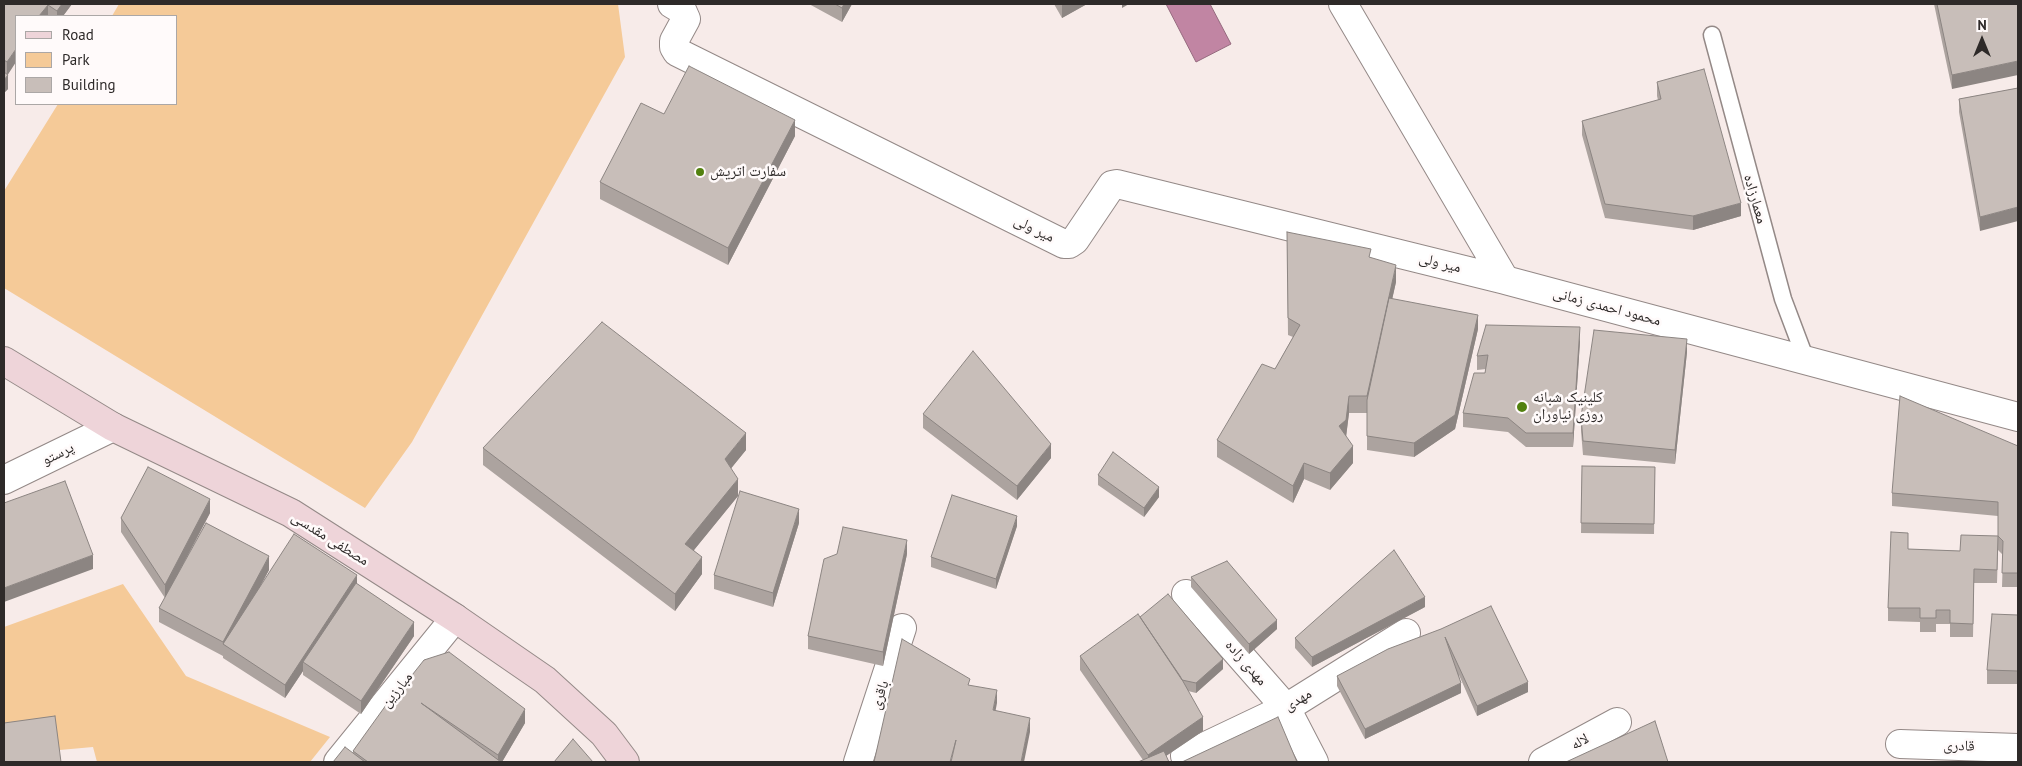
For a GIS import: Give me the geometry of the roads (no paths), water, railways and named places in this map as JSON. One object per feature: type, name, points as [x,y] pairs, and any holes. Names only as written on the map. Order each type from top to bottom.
[{"type":"main road","name":"مصطفی مقدسی","points":[[4,361],[113,427],[291,513],[455,618],[545,680],[604,734],[625,762]]},
{"type":"street","name":"میر ولی","points":[[672,4],[682,10],[686,19],[674,40],[674,47],[677,52],[1064,244],[1070,244],[1075,240],[1112,185],[1117,184],[1505,280]]},
{"type":"street","points":[[1343,4],[1505,280]]},
{"type":"street","name":"محمود احمدی زمانی","points":[[1505,280],[2018,417]]},
{"type":"street","name":"پرستو","points":[[4,480],[113,427]]},
{"type":"street","name":"مهدی زاده","points":[[1186,594],[1286,708],[1314,762]]},
{"type":"street","name":"مبارزین","points":[[338,762],[455,618]]},
{"type":"street","name":"باقری","points":[[858,762],[902,628]]},
{"type":"street","name":"مهدی","points":[[1185,756],[1286,708],[1406,633]]},
{"type":"street","name":"لاله","points":[[1543,762],[1617,722]]},
{"type":"street","points":[[604,734],[639,762]]},
{"type":"street","name":"قادری","points":[[1900,744],[2018,748]]},
{"type":"lane","name":"معمارزاده","points":[[1712,35],[1783,299],[1806,360]]},
{"type":"place","name":"سفارت اتریش","points":[[700,172]]},
{"type":"place","name":"کلینیک شبانه روزی نیاوران","points":[[1522,407]]}]
